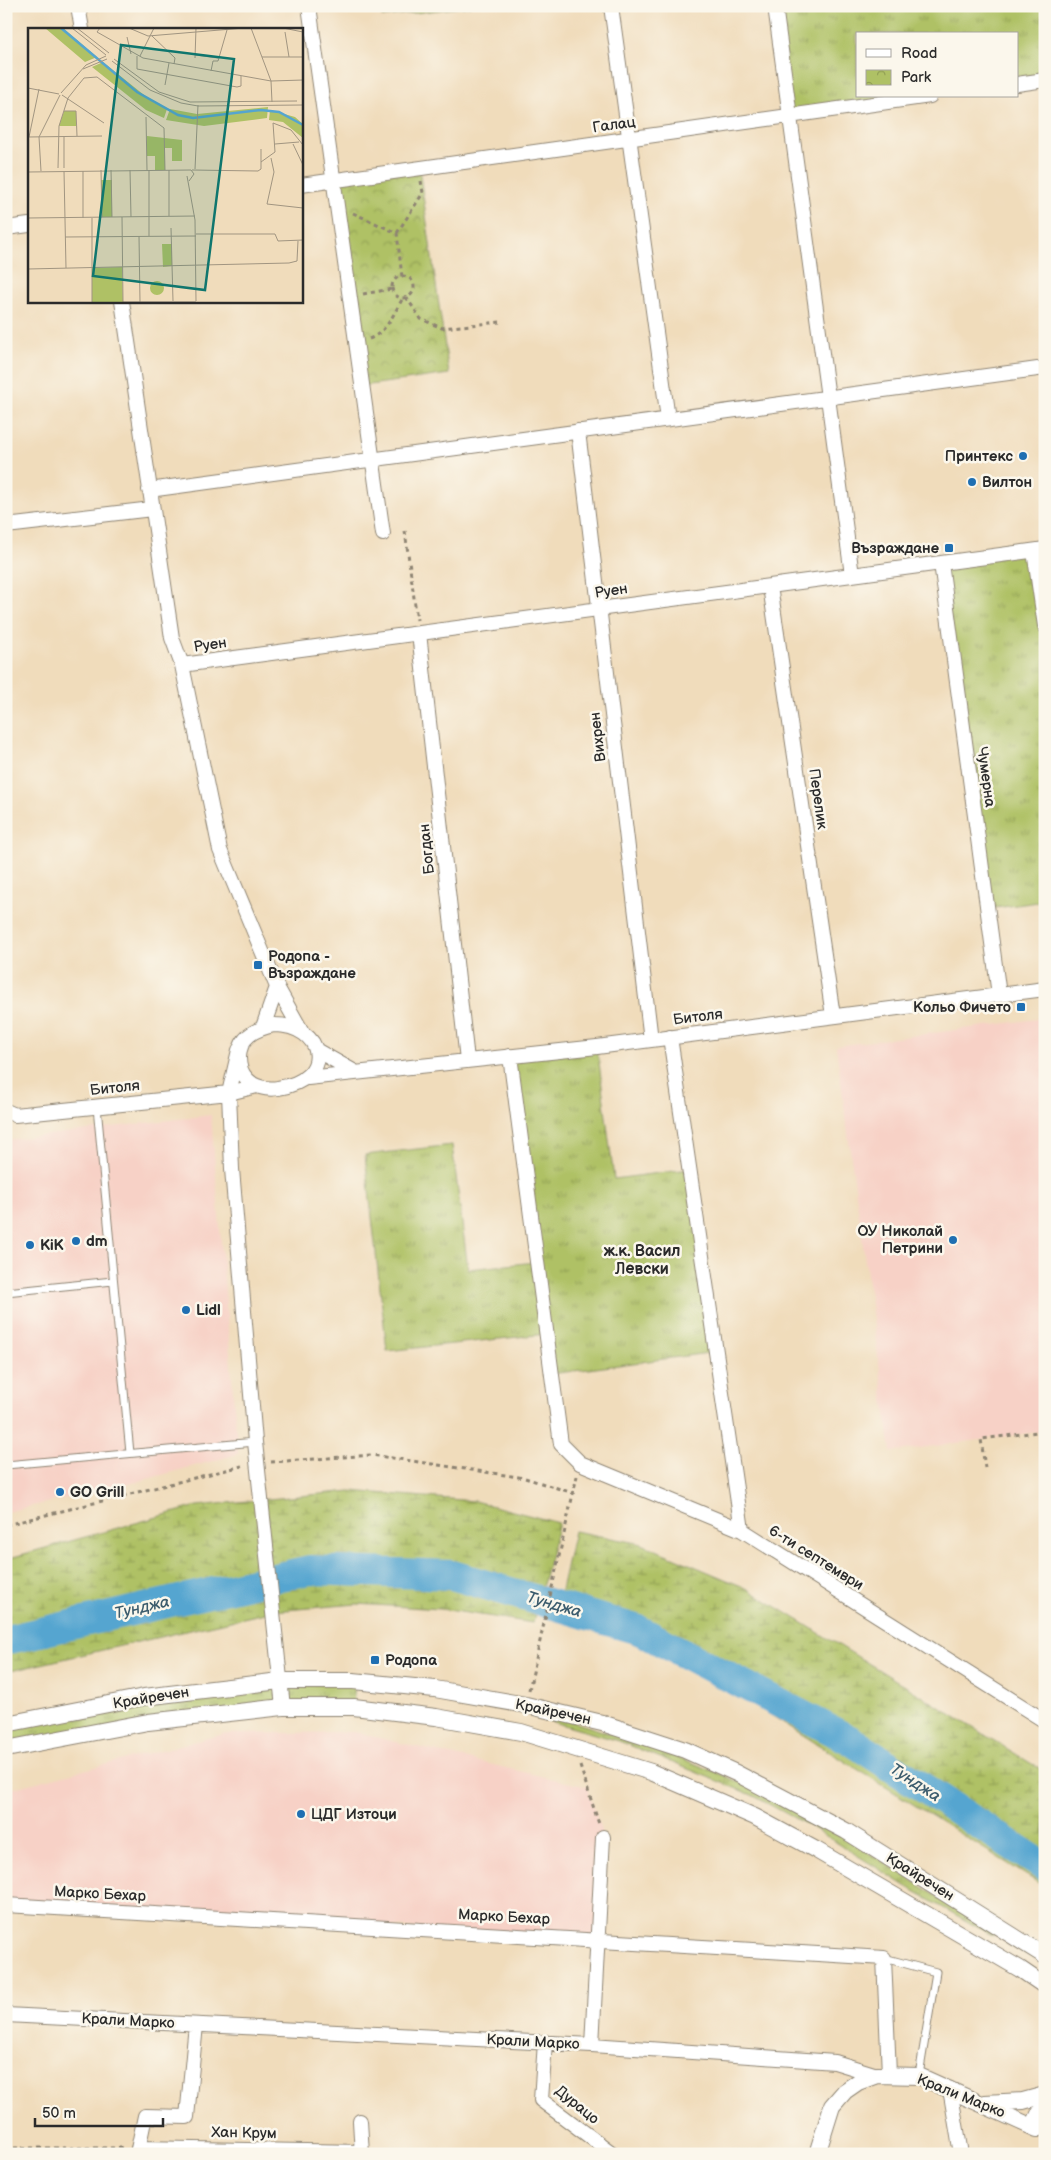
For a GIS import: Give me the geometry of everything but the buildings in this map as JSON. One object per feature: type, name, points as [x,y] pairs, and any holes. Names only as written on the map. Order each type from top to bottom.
[{"type":"street","points":[[78,6],[82,28]]},
{"type":"street","points":[[309,6],[383,534]]},
{"type":"street","points":[[611,6],[668,419]]},
{"type":"street","points":[[775,6],[852,575]]},
{"type":"street","points":[[1018,84],[1045,80]]},
{"type":"street","name":"Галац","points":[[302,185],[916,98]]},
{"type":"street","points":[[6,228],[28,225]]},
{"type":"street","points":[[122,302],[172,638],[182,665],[220,850],[277,987],[301,1030],[316,1050],[317,1059],[314,1070],[308,1078],[292,1086],[272,1089],[257,1086],[250,1082],[239,1066],[239,1050]]},
{"type":"street","points":[[149,490],[1045,368]]},
{"type":"street","name":"Вихрен","points":[[578,431],[650,1040]]},
{"type":"street","points":[[6,526],[152,508]]},
{"type":"street","points":[[1040,550],[1045,626]]},
{"type":"street","name":"Руен","points":[[182,665],[1040,550]]},
{"type":"street","name":"Чумерна","points":[[941,563],[999,994]]},
{"type":"street","name":"Перелик","points":[[770,586],[833,1016]]},
{"type":"street","name":"Богдан","points":[[419,633],[467,1060]]},
{"type":"street","points":[[263,1027],[277,987]]},
{"type":"street","name":"Битоля","points":[[308,1078],[650,1040],[1045,989]]},
{"type":"street","points":[[283,1707],[276,1619],[255,1442],[232,1169],[229,1093],[239,1050],[246,1037],[263,1027],[283,1025],[301,1030]]},
{"type":"street","points":[[670,1037],[742,1530]]},
{"type":"street","points":[[316,1050],[355,1072]]},
{"type":"street","name":"6-ти септември","points":[[510,1056],[561,1444],[580,1463],[742,1530],[1045,1721]]},
{"type":"street","name":"Битоля","points":[[6,1111],[15,1115],[96,1107],[229,1093],[257,1086]]},
{"type":"street","name":"Крайречен","points":[[6,1724],[144,1697],[280,1681],[353,1682],[435,1689],[526,1705],[602,1722],[685,1750],[736,1773],[846,1831],[1045,1956]]},
{"type":"street","name":"Крайречен","points":[[6,1749],[148,1722],[283,1707],[354,1707],[436,1717],[521,1732],[651,1772],[755,1817],[952,1929],[1045,1986]]},
{"type":"street","points":[[592,2045],[604,1837]]},
{"type":"street","name":"Марко Бехар","points":[[6,1904],[884,1958]]},
{"type":"street","points":[[817,2154],[832,2106],[845,2091],[858,2082],[883,2074],[884,1958]]},
{"type":"street","name":"Крали Марко","points":[[6,2015],[544,2042],[835,2062],[883,2074],[919,2076],[1040,2129]]},
{"type":"street","points":[[137,2151],[145,2116],[187,2117],[196,2025]]},
{"type":"street","name":"Дурацо","points":[[544,2042],[541,2100],[613,2154]]},
{"type":"street","points":[[950,2088],[961,2154]]},
{"type":"street","points":[[982,2103],[1023,2102],[1045,2095]]},
{"type":"street","points":[[1040,2129],[1040,2112],[1045,2108]]},
{"type":"street","points":[[360,2121],[362,2153]]},
{"type":"street","name":"Хан Крум","points":[[137,2151],[362,2153]]},
{"type":"lane","points":[[96,1107],[130,1453]]},
{"type":"lane","points":[[6,1292],[113,1281]]},
{"type":"lane","points":[[6,1465],[255,1442]]},
{"type":"lane","points":[[884,1958],[936,1972],[919,2076]]},
{"type":"path","points":[[402,277],[397,232],[423,193],[419,168]]},
{"type":"path","points":[[337,206],[397,232]]},
{"type":"path","points":[[357,344],[376,337],[389,323],[404,298],[412,293],[414,286],[411,280],[402,277],[393,282],[392,289],[396,295],[404,298],[421,319],[442,328],[500,322]]},
{"type":"path","points":[[350,296],[392,289]]},
{"type":"path","points":[[405,531],[419,633]]},
{"type":"path","points":[[985,1468],[981,1439],[1045,1430]]},
{"type":"path","points":[[6,1525],[259,1468],[372,1456],[525,1478],[574,1493]]},
{"type":"path","points":[[526,1705],[580,1463]]},
{"type":"path","points":[[573,1748],[604,1837]]},
{"type":"path","points":[[6,2148],[137,2151]]},
{"type":"shaded area","name":"ОУ Николай Петрини","points":[[1045,1018],[1045,1431],[891,1452],[836,1046]]},
{"type":"shaded area","points":[[211,1115],[238,1454],[129,1484],[6,1512],[6,1140]]},
{"type":"shaded area","name":"ЦДГ Изтоци","points":[[354,1732],[587,1787],[603,1837],[597,1939],[6,1905],[6,1790],[224,1734]]},
{"type":"green space","points":[[381,6],[470,6],[382,17]]},
{"type":"green space","points":[[775,6],[1045,6],[1045,80],[1018,84],[1018,32],[856,32],[856,98],[916,98],[790,116]]},
{"type":"green space","points":[[419,168],[449,374],[362,386],[334,180]]},
{"type":"green space","points":[[1034,551],[1045,626],[1045,901],[988,909],[941,563]]},
{"type":"green space","points":[[597,1047],[614,1179],[689,1169],[716,1352],[551,1374],[546,1334],[387,1351],[365,1155],[452,1145],[468,1269],[536,1262],[510,1056]]},
{"type":"green space","points":[[351,1491],[474,1501],[559,1523],[533,1623],[441,1609],[357,1604],[274,1611],[6,1672],[6,1559],[197,1506]]},
{"type":"green space","points":[[574,1531],[642,1544],[746,1588],[1045,1772],[1045,1887],[736,1693],[638,1645],[555,1617]]},
{"type":"green space","points":[[353,1681],[354,1707],[283,1707],[6,1749],[6,1724],[144,1697]]},
{"type":"green space","points":[[540,1712],[682,1759],[785,1804],[884,1862],[994,1933],[993,1936],[914,1891],[815,1829],[752,1795],[619,1741],[539,1718]]},
{"type":"waterway","name":"Тунджа","points":[[6,1640],[309,1570],[452,1575],[639,1630],[850,1740],[1045,1867]]},
{"type":"place","name":"Принтекс","points":[[1023,456]]},
{"type":"place","name":"Вилтон","points":[[972,482]]},
{"type":"place","name":"Възраждане","points":[[949,548]]},
{"type":"place","name":"Родопа - Възраждане","points":[[258,965]]},
{"type":"place","name":"Кольо Фичето","points":[[1021,1007]]},
{"type":"place","name":"ОУ Николай Петрини","points":[[953,1240]]},
{"type":"place","name":"dm","points":[[76,1241]]},
{"type":"place","name":"KiK","points":[[30,1245]]},
{"type":"place","name":"Lidl","points":[[186,1310]]},
{"type":"place","name":"GO Grill","points":[[60,1492]]},
{"type":"place","name":"Родопа","points":[[375,1660]]},
{"type":"place","name":"ЦДГ Изтоци","points":[[301,1814]]},
{"type":"district","name":"ж.к. Васил Левски","points":[[642,1260]]}]
